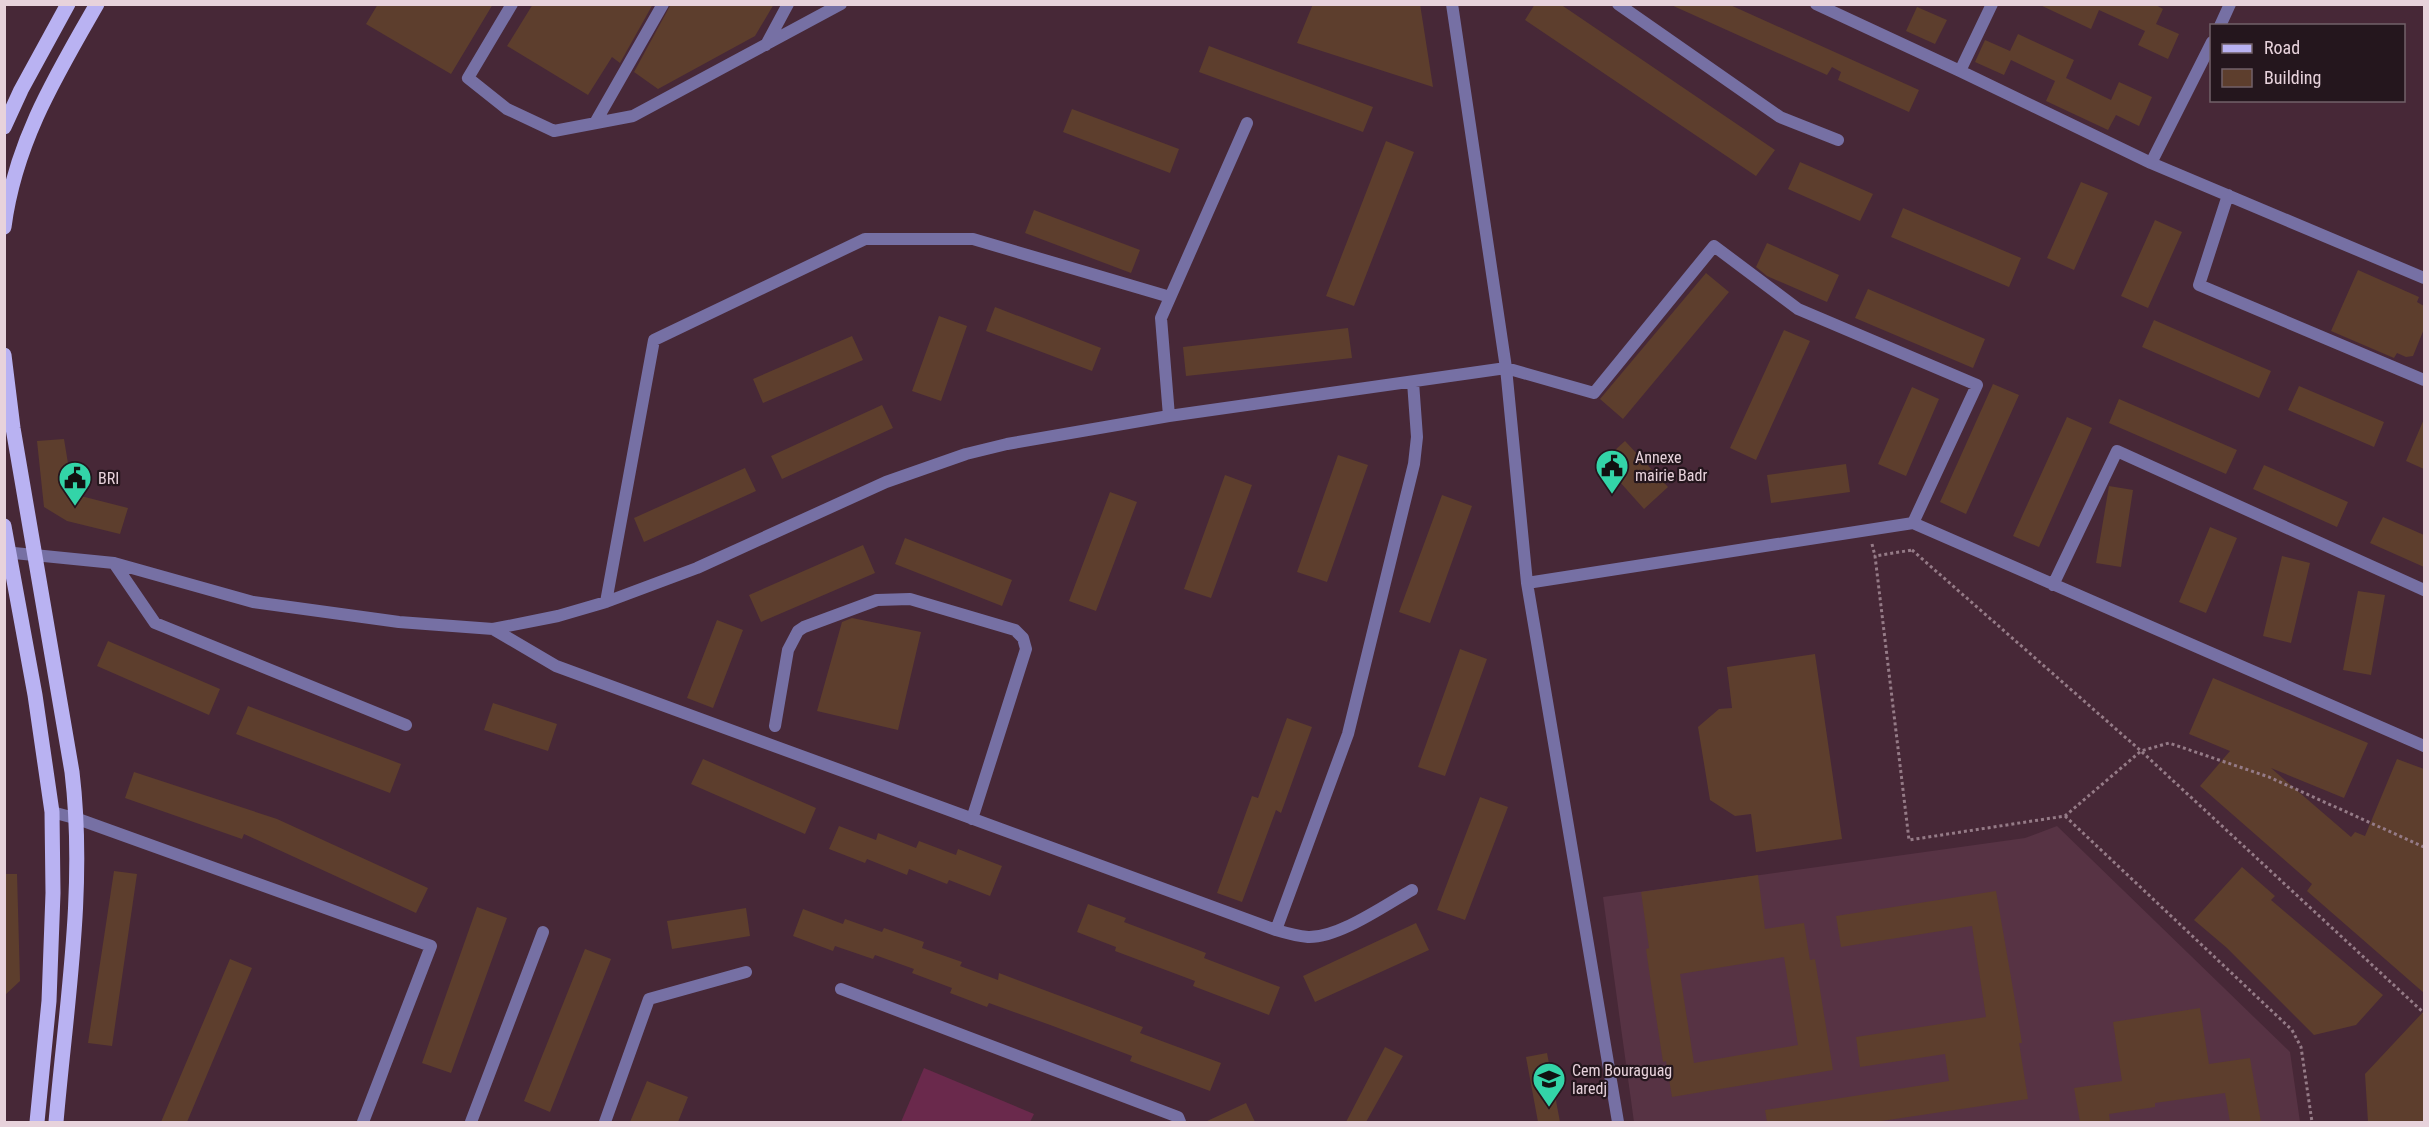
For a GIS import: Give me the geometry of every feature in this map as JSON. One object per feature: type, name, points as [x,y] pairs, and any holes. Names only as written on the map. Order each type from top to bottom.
[{"type":"main road","points":[[4,127],[21,90],[68,4]]},
{"type":"main road","points":[[4,227],[15,174],[31,126],[97,4]]},
{"type":"main road","points":[[4,355],[13,428],[78,819],[77,906],[56,1122]]},
{"type":"main road","points":[[4,526],[35,695],[52,812],[53,893],[49,1001],[37,1122]]},
{"type":"street","points":[[512,4],[468,78],[507,110],[554,131],[633,116],[841,4]]},
{"type":"street","points":[[595,123],[663,4]]},
{"type":"street","points":[[765,46],[788,4]]},
{"type":"street","points":[[1452,4],[1506,368],[1527,584],[1618,1122]]},
{"type":"street","points":[[1618,4],[1780,117],[1838,140]]},
{"type":"street","points":[[1816,4],[1960,70],[2151,163],[2424,278]]},
{"type":"street","points":[[1960,70],[1992,4]]},
{"type":"street","points":[[2221,24],[2226,6]]},
{"type":"street","points":[[2151,163],[2210,44]]},
{"type":"street","points":[[1169,416],[1161,318],[1248,123]]},
{"type":"street","points":[[2228,195],[2199,285],[2424,380]]},
{"type":"street","points":[[606,602],[654,340],[865,239],[973,239],[1170,297]]},
{"type":"street","points":[[7,552],[114,563],[254,602],[399,622],[493,629],[558,616],[606,602],[696,568],[848,499],[926,467],[1007,444],[1169,416],[1506,368],[1594,393],[1714,246],[1798,309],[1977,385],[1913,523]]},
{"type":"street","points":[[1275,930],[1341,757],[1360,690],[1414,464],[1417,437],[1413,382]]},
{"type":"street","points":[[2053,585],[2118,451],[2424,590]]},
{"type":"street","points":[[1527,584],[1913,523],[2424,746]]},
{"type":"street","points":[[114,563],[155,622],[406,725]]},
{"type":"street","points":[[775,726],[788,650],[794,637],[804,627],[877,600],[899,598],[910,599],[1015,630],[1023,638],[1026,649],[972,819]]},
{"type":"street","points":[[493,629],[556,666],[1275,930],[1297,936],[1320,936],[1354,922],[1412,890]]},
{"type":"street","points":[[52,812],[78,819],[431,946],[363,1122]]},
{"type":"street","points":[[471,1122],[543,932]]},
{"type":"street","points":[[605,1122],[649,999],[746,972]]},
{"type":"street","points":[[842,989],[1178,1117],[1180,1122]]},
{"type":"path","points":[[2424,847],[2269,777],[2169,743],[2141,751],[2065,816],[1909,840],[1875,556],[1912,550],[2141,751],[2424,1013]]},
{"type":"path","points":[[2065,816],[2292,1030],[2301,1047],[2312,1122]]},
{"type":"shaded area","points":[[2057,826],[2290,1052],[2300,1122],[1634,1122],[1603,897],[2025,838]]},
{"type":"shaded area","points":[[924,1068],[1034,1114],[1030,1122],[901,1122]]},
{"type":"building","points":[[378,4],[493,4],[451,74],[366,24]]},
{"type":"building","points":[[533,4],[653,4],[620,63],[612,57],[588,95],[507,46]]},
{"type":"building","points":[[671,4],[774,4],[755,36],[658,89],[634,72]]},
{"type":"building","points":[[1313,4],[1420,4],[1433,87],[1297,43]]},
{"type":"building","points":[[1535,4],[1560,4],[1775,150],[1756,176],[1525,20]]},
{"type":"building","points":[[1669,4],[1728,4],[1919,90],[1909,112],[1838,80],[1841,72],[1832,67],[1827,75]]},
{"type":"building","points":[[2038,4],[2154,4],[2163,9],[2156,24],[2179,34],[2168,59],[2138,45],[2145,31],[2099,10],[2091,29]]},
{"type":"building","points":[[1917,7],[1947,20],[1935,44],[1906,31]]},
{"type":"building","points":[[2018,34],[2074,60],[2066,78],[2111,100],[2119,82],[2152,97],[2139,126],[2116,115],[2108,130],[2046,101],[2055,81],[2011,60],[2004,75],[1975,62],[1985,40],[2010,51]]},
{"type":"building","points":[[1209,46],[1373,107],[1363,132],[1199,72]]},
{"type":"building","points":[[1072,109],[1179,149],[1170,173],[1063,132]]},
{"type":"building","points":[[1386,141],[1414,152],[1354,306],[1326,296]]},
{"type":"building","points":[[1800,162],[1873,194],[1860,221],[1788,189]]},
{"type":"building","points":[[2081,182],[2108,193],[2074,270],[2047,258]]},
{"type":"building","points":[[1903,208],[2021,258],[2009,287],[1891,237]]},
{"type":"building","points":[[1034,210],[1140,250],[1131,273],[1025,233]]},
{"type":"building","points":[[2155,220],[2182,232],[2148,308],[2121,296]]},
{"type":"building","points":[[1767,243],[1839,275],[1827,302],[1767,276],[1756,267]]},
{"type":"building","points":[[2358,270],[2419,297],[2417,302],[2424,306],[2424,329],[2413,356],[2406,357],[2397,353],[2394,358],[2331,331]]},
{"type":"building","points":[[1706,273],[1729,292],[1623,419],[1600,399]]},
{"type":"building","points":[[1868,289],[1985,339],[1973,368],[1855,318]]},
{"type":"building","points":[[995,307],[1101,348],[1092,371],[986,331]]},
{"type":"building","points":[[939,316],[967,326],[941,401],[912,391]]},
{"type":"building","points":[[2154,320],[2271,371],[2259,398],[2142,347]]},
{"type":"building","points":[[1348,328],[1352,358],[1186,376],[1183,347]]},
{"type":"building","points":[[1784,330],[1810,341],[1756,460],[1730,448]]},
{"type":"building","points":[[852,336],[863,360],[763,403],[753,379]]},
{"type":"building","points":[[1993,384],[2019,395],[1966,514],[1940,502]]},
{"type":"building","points":[[2299,386],[2384,422],[2374,447],[2288,410]]},
{"type":"building","points":[[1912,387],[1939,399],[1906,476],[1878,464]]},
{"type":"building","points":[[2119,399],[2237,450],[2226,474],[2109,423]]},
{"type":"building","points":[[882,405],[893,428],[782,479],[771,456]]},
{"type":"building","points":[[2067,417],[2092,428],[2039,547],[2013,536]]},
{"type":"building","points":[[2424,419],[2424,469],[2406,461]]},
{"type":"building","points":[[64,439],[73,494],[128,508],[120,534],[67,521],[44,507],[37,441]]},
{"type":"building","points":[[1625,441],[1668,487],[1644,509],[1602,462]]},
{"type":"building","points":[[1338,455],[1368,465],[1327,582],[1297,572]]},
{"type":"building","points":[[1846,464],[1850,492],[1771,503],[1767,475]]},
{"type":"building","points":[[2264,465],[2348,502],[2337,527],[2253,489]]},
{"type":"building","points":[[745,468],[756,491],[644,542],[634,518]]},
{"type":"building","points":[[1225,475],[1252,485],[1211,598],[1184,589]]},
{"type":"building","points":[[2109,486],[2133,490],[2121,567],[2096,563]]},
{"type":"building","points":[[1110,492],[1137,502],[1096,611],[1069,601]]},
{"type":"building","points":[[1442,495],[1472,506],[1430,623],[1399,612]]},
{"type":"building","points":[[2383,517],[2424,535],[2424,567],[2370,543]]},
{"type":"building","points":[[2210,527],[2237,538],[2206,613],[2179,602]]},
{"type":"building","points":[[905,538],[1012,580],[1002,606],[895,564]]},
{"type":"building","points":[[863,545],[875,573],[761,622],[749,595]]},
{"type":"building","points":[[2282,556],[2310,563],[2291,643],[2263,636]]},
{"type":"building","points":[[2358,591],[2385,595],[2371,675],[2343,670]]},
{"type":"building","points":[[852,618],[921,632],[898,730],[817,711],[842,622]]},
{"type":"building","points":[[717,620],[743,630],[713,708],[687,698]]},
{"type":"building","points":[[108,641],[220,689],[209,715],[97,666]]},
{"type":"building","points":[[1460,649],[1487,659],[1445,776],[1418,767]]},
{"type":"building","points":[[1815,654],[1842,839],[1756,852],[1751,814],[1735,816],[1710,800],[1698,727],[1719,709],[1732,708],[1727,667]]},
{"type":"building","points":[[2213,678],[2368,743],[2344,798],[2271,768],[2351,837],[2355,832],[2365,836],[2397,759],[2424,769],[2424,993],[2307,891],[2312,884],[2200,786],[2230,751],[2189,734]]},
{"type":"building","points":[[493,703],[557,724],[548,751],[484,730]]},
{"type":"building","points":[[248,706],[401,764],[390,793],[236,734]]},
{"type":"building","points":[[1287,718],[1312,727],[1281,813],[1276,810],[1242,902],[1217,893],[1252,796],[1258,798]]},
{"type":"building","points":[[703,759],[816,808],[805,834],[691,784]]},
{"type":"building","points":[[134,772],[277,819],[428,888],[416,913],[244,834],[242,839],[125,798]]},
{"type":"building","points":[[1480,797],[1508,807],[1465,920],[1437,910]]},
{"type":"building","points":[[839,826],[876,840],[878,833],[916,848],[919,841],[956,855],[958,849],[1002,866],[990,896],[949,880],[947,884],[909,869],[907,875],[867,859],[865,863],[829,849]]},
{"type":"building","points":[[2242,867],[2275,896],[2271,900],[2383,995],[2356,1025],[2314,1035],[2227,948],[2194,920]]},
{"type":"building","points":[[114,871],[137,874],[112,1046],[88,1043]]},
{"type":"building","points":[[4,874],[17,874],[20,981],[4,996]]},
{"type":"building","points":[[1758,875],[1765,929],[1804,923],[1810,960],[1815,959],[1833,1070],[1672,1097],[1666,1061],[1663,1062],[1651,984],[1646,949],[1649,948],[1641,892]],"holes":[[[1784,957],[1798,1045],[1694,1063],[1680,974]]]},
{"type":"building","points":[[1996,891],[2022,1043],[2019,1043],[2028,1099],[1875,1122],[1767,1122],[1765,1110],[1949,1081],[1945,1054],[1860,1067],[1856,1037],[1986,1017],[1972,926],[1841,947],[1836,916]]},
{"type":"building","points":[[1088,904],[1126,918],[1124,922],[1206,953],[1204,958],[1280,987],[1269,1015],[1193,986],[1195,981],[1115,951],[1116,947],[1077,932]]},
{"type":"building","points":[[477,907],[507,918],[451,1073],[422,1063]]},
{"type":"building","points":[[746,908],[750,936],[672,949],[667,921]]},
{"type":"building","points":[[803,909],[843,924],[845,919],[882,932],[884,928],[924,942],[922,948],[962,962],[960,966],[998,980],[999,973],[1143,1027],[1140,1033],[1221,1063],[1210,1091],[1130,1061],[1132,1056],[1053,1026],[989,1003],[987,1007],[950,993],[952,988],[912,973],[914,969],[875,955],[873,959],[835,946],[833,951],[793,936]]},
{"type":"building","points":[[1416,923],[1429,950],[1315,1002],[1303,976]]},
{"type":"building","points":[[585,949],[611,959],[550,1112],[524,1101]]},
{"type":"building","points":[[230,959],[252,968],[187,1122],[161,1122]]},
{"type":"building","points":[[2200,1008],[2209,1064],[2250,1058],[2261,1122],[2230,1122],[2225,1093],[2155,1103],[2155,1107],[2109,1114],[2110,1122],[2080,1122],[2074,1088],[2122,1081],[2113,1022]]},
{"type":"building","points":[[2424,1011],[2424,1122],[2368,1122],[2365,1074]]},
{"type":"building","points":[[1385,1047],[1403,1056],[1366,1122],[1346,1122]]},
{"type":"building","points":[[1547,1053],[1560,1122],[1538,1122],[1526,1057]]},
{"type":"building","points":[[647,1081],[688,1097],[678,1122],[630,1122]]},
{"type":"building","points":[[1246,1103],[1255,1122],[1205,1122]]},
{"type":"place","name":"Annexe mairie Badr","points":[[1612,495]]},
{"type":"place","name":"BRI","points":[[75,507]]},
{"type":"place","name":"Cem Bouraguag laredj","points":[[1549,1108]]}]
